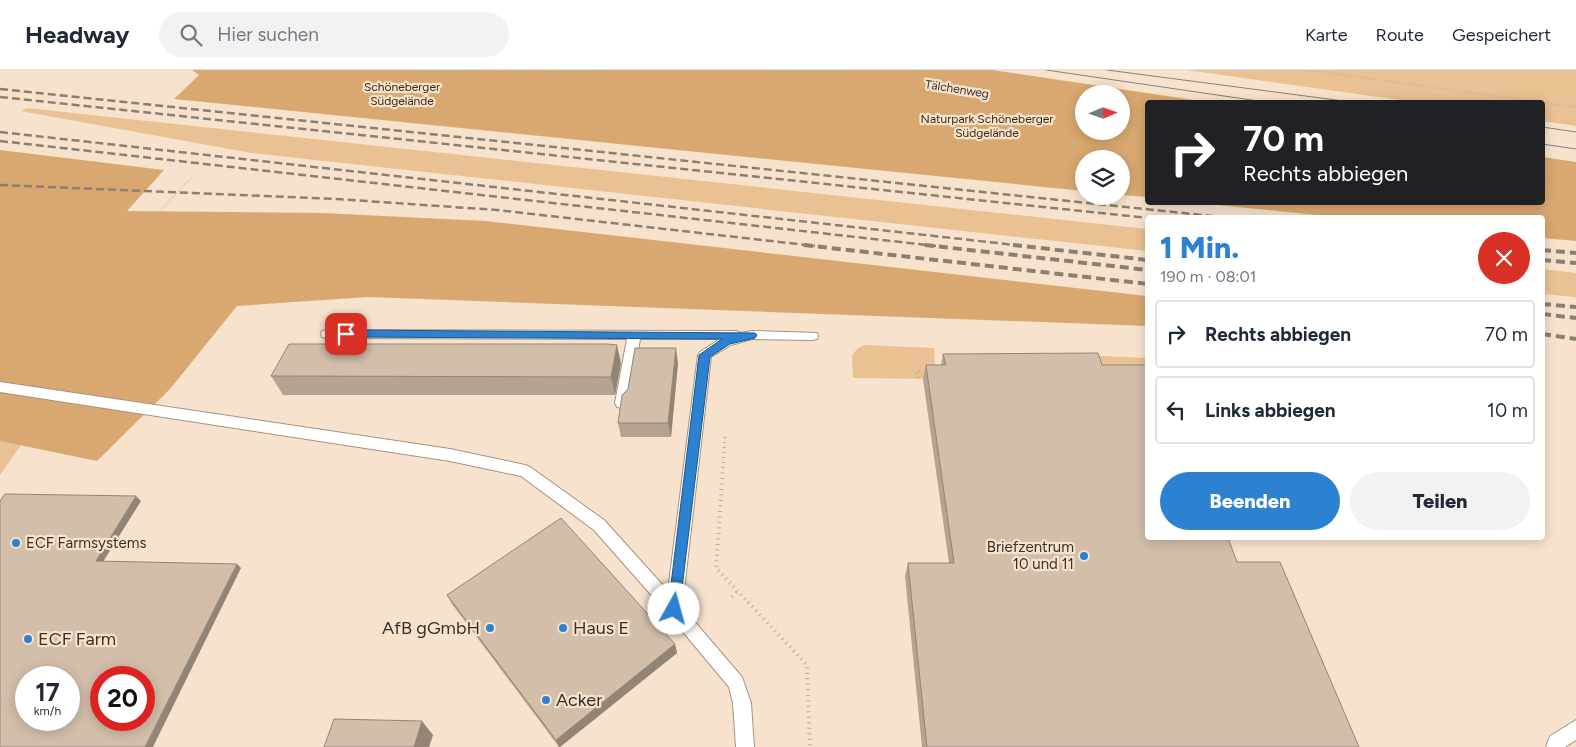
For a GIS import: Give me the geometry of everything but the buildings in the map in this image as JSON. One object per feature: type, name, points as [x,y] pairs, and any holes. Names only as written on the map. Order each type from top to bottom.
[{"type":"lane","points":[[327,334],[812,336]]},
{"type":"lane","points":[[622,403],[634,335]]},
{"type":"lane","points":[[674,609],[705,355],[727,341],[752,335]]},
{"type":"lane","points":[[0,387],[440,454],[525,471],[599,524],[736,683],[742,703],[745,747]]},
{"type":"lane","points":[[1555,747],[1556,742],[1576,729]]},
{"type":"path","points":[[414,70],[489,82],[500,70]]},
{"type":"path","points":[[521,70],[527,80],[588,95],[761,112],[1018,152],[1075,159]]},
{"type":"path","points":[[535,70],[620,81],[614,97]]},
{"type":"path","name":"Tälchenweg","points":[[770,70],[806,75],[830,73],[872,84],[1075,117]]},
{"type":"path","points":[[1307,70],[1525,100]]},
{"type":"path","points":[[1545,103],[1576,107]]},
{"type":"path","points":[[1130,124],[1145,127]]},
{"type":"path","points":[[1130,163],[1145,164]]},
{"type":"path","points":[[156,216],[192,177]]},
{"type":"path","points":[[1545,181],[1576,190]]},
{"type":"path","points":[[1526,205],[1576,213]]},
{"type":"path","points":[[0,216],[34,218],[156,216],[338,220],[428,231],[715,259],[778,273],[903,276],[942,281]]},
{"type":"path","points":[[0,311],[43,329]]},
{"type":"path","points":[[918,378],[916,371],[933,371]]},
{"type":"path","points":[[724,435],[716,568],[807,665],[810,747]]},
{"type":"path","points":[[732,597],[738,591]]},
{"type":"shaded area","points":[[1187,70],[1576,70],[1576,126],[1545,121],[1545,100],[1400,100]]},
{"type":"shaded area","points":[[27,108],[1145,229],[1145,251],[251,153],[21,111]]},
{"type":"shaded area","points":[[1545,269],[1576,273],[1576,297],[1545,294]]},
{"type":"shaded area","points":[[865,345],[934,348],[935,368],[943,379],[853,378],[852,355],[858,348]]},
{"type":"shaded area","points":[[1078,355],[1145,358],[1145,379],[1085,379]]},
{"type":"shaded area","points":[[0,441],[21,445],[0,475]]},
{"type":"green space","name":"Naturpark Schöneberger Südgelände","points":[[192,70],[992,70],[1093,85],[1075,85],[1075,140],[1130,140],[1130,91],[1194,100],[1145,100],[1145,197],[1130,196],[1130,150],[1075,150],[1075,190],[174,99],[199,75]]},
{"type":"green space","points":[[0,150],[164,170],[127,211],[323,213],[485,221],[1145,296],[1145,326],[368,297],[237,306],[170,389],[97,461],[0,441]]},
{"type":"green space","points":[[1545,157],[1576,162],[1576,241],[1545,238],[1545,215],[1316,215],[1218,205],[1545,205]]},
{"type":"tram line","points":[[1046,70],[1251,100]]},
{"type":"tram line","points":[[1107,70],[1336,100]]},
{"type":"tram line","points":[[1545,127],[1576,132]]},
{"type":"tram line","points":[[1545,144],[1576,149]]},
{"type":"railway","points":[[0,89],[1202,215]]},
{"type":"railway","points":[[0,97],[1145,218]]},
{"type":"railway","points":[[0,132],[1024,246]]},
{"type":"railway","points":[[0,141],[936,246]]},
{"type":"railway","points":[[0,185],[337,199],[497,210],[815,246]]},
{"type":"railway","points":[[804,245],[1145,284]]},
{"type":"railway","points":[[925,245],[1145,270]]},
{"type":"railway","points":[[1013,245],[1145,260]]},
{"type":"railway","points":[[1545,250],[1576,253]]},
{"type":"railway","points":[[1545,260],[1576,263]]},
{"type":"railway","points":[[1545,304],[1576,307]]},
{"type":"railway","points":[[1545,314],[1576,318]]},
{"type":"railway","points":[[1545,334],[1576,339]]},
{"type":"place","name":"ECF Farmsystems","points":[[16,543]]},
{"type":"place","name":"Briefzentrum 10 und 11","points":[[1084,556]]},
{"type":"place","name":"AfB gGmbH","points":[[490,628]]},
{"type":"place","name":"Haus E","points":[[563,628]]},
{"type":"place","name":"ECF Farm","points":[[28,639]]},
{"type":"place","name":"Acker","points":[[546,700]]},
{"type":"route","points":[[346,334],[752,335],[727,341],[705,355],[674,609]]},
{"type":"park label","name":"Schöneberger Südgelände","points":[[402,94]]}]
